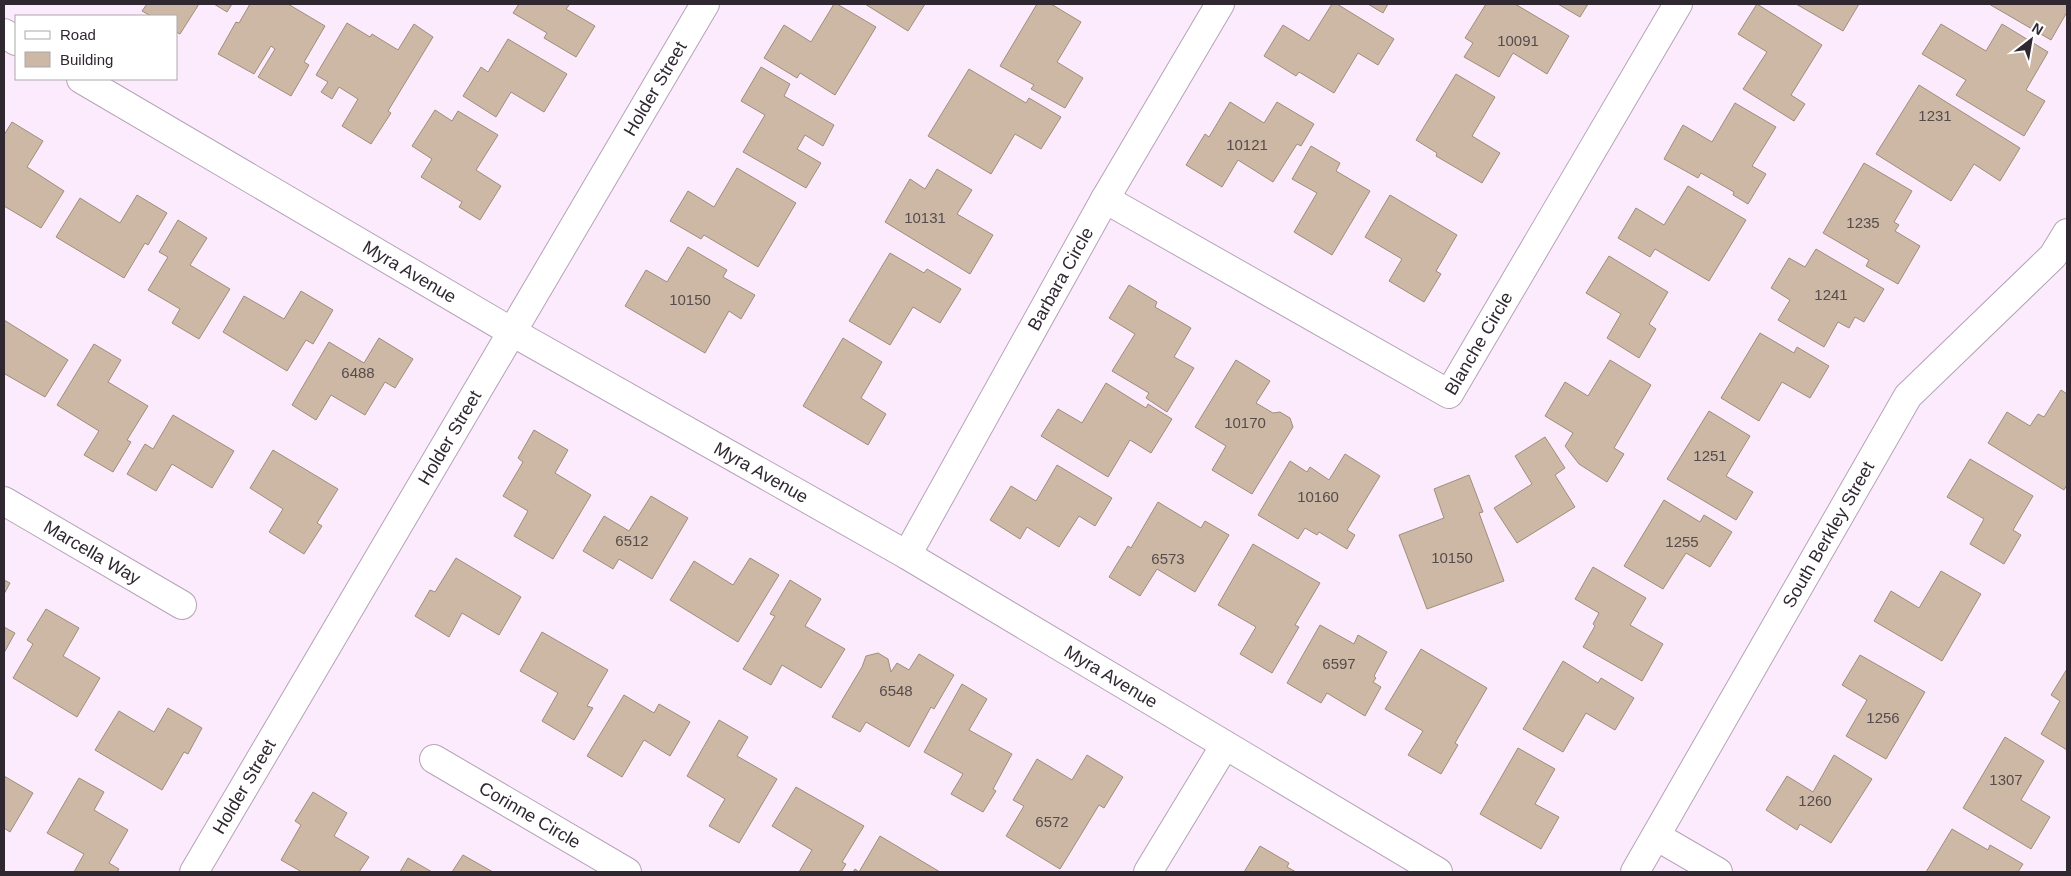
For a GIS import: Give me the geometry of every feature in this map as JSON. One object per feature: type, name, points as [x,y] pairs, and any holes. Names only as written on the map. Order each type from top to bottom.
[{"type":"street","name":"Holder Street","points":[[194,872],[705,4]]},
{"type":"street","name":"Barbara Circle","points":[[907,555],[1105,199],[1220,4]]},
{"type":"street","name":"Blanche Circle","points":[[1105,199],[1449,394],[1678,4]]},
{"type":"street","points":[[4,33],[15,40]]},
{"type":"street","name":"Myra Avenue","points":[[83,80],[512,332],[907,555],[1438,872]]},
{"type":"street","name":"South Berkley Street","points":[[1634,872],[1908,396],[2053,256],[2067,233]]},
{"type":"street","name":"Marcella Way","points":[[4,501],[182,605]]},
{"type":"street","points":[[1148,872],[1225,745]]},
{"type":"street","name":"Corinne Circle","points":[[434,759],[627,872]]},
{"type":"street","points":[[1656,836],[1718,872]]},
{"type":"building","points":[[147,4],[199,4],[180,34],[178,33],[178,15],[149,15],[142,11]]},
{"type":"building","points":[[214,4],[232,4],[227,12]]},
{"type":"building","points":[[250,4],[288,4],[325,26],[304,62],[309,65],[291,96],[258,77],[275,49],[271,46],[254,74],[218,54],[236,22],[239,23]]},
{"type":"building","points":[[519,4],[570,4],[566,9],[595,26],[576,57],[544,38],[547,33],[513,13]]},
{"type":"building","points":[[834,4],[876,27],[835,95],[800,73],[797,78],[764,58],[784,25],[811,42]]},
{"type":"building","points":[[865,4],[925,4],[908,31]]},
{"type":"building","points":[[1037,4],[1051,4],[1081,22],[1057,62],[1083,78],[1065,108],[1031,89],[1034,85],[1000,66]]},
{"type":"building","points":[[1332,4],[1337,4],[1394,39],[1378,65],[1358,53],[1334,93],[1299,72],[1296,76],[1264,56],[1283,25],[1309,41]]},
{"type":"building","points":[[1368,4],[1388,4],[1383,13]]},
{"type":"building","points":[[1486,4],[1515,4],[1569,36],[1547,74],[1513,53],[1499,77],[1464,57],[1473,43],[1465,38]]},
{"type":"building","points":[[1558,4],[1588,4],[1580,17]]},
{"type":"building","points":[[1757,4],[1822,45],[1791,95],[1805,104],[1794,121],[1743,89],[1767,52],[1738,34]]},
{"type":"building","points":[[1796,4],[1859,4],[1843,31]]},
{"type":"building","points":[[1989,4],[2067,4],[2067,12],[2051,40]]},
{"type":"building","points":[[347,23],[370,37],[372,34],[398,50],[414,24],[433,37],[388,111],[391,113],[371,144],[342,126],[358,99],[339,87],[332,99],[321,92],[328,82],[316,75]]},
{"type":"building","points":[[1941,24],[1986,51],[2002,24],[2048,52],[2026,90],[2045,101],[2024,136],[1956,95],[1966,80],[1922,54]]},
{"type":"building","points":[[508,39],[567,74],[544,112],[511,92],[496,117],[463,96],[481,67],[488,72]]},
{"type":"building","points":[[761,67],[790,84],[784,96],[834,125],[823,146],[805,135],[797,149],[821,163],[806,188],[743,152],[765,115],[741,101]]},
{"type":"building","points":[[969,69],[1026,103],[1029,98],[1061,117],[1041,149],[1015,134],[991,174],[928,136]]},
{"type":"building","points":[[1456,74],[1495,97],[1472,136],[1500,153],[1482,183],[1436,156],[1437,153],[1416,140]]},
{"type":"building","points":[[1919,85],[2020,148],[2000,181],[1974,164],[1951,201],[1876,154]]},
{"type":"building","points":[[1230,102],[1264,123],[1277,102],[1314,124],[1301,146],[1297,144],[1273,182],[1238,160],[1222,187],[1186,165],[1205,134],[1209,137]]},
{"type":"building","points":[[1735,103],[1776,127],[1752,166],[1766,174],[1748,204],[1733,195],[1734,192],[1701,173],[1698,178],[1664,159],[1683,125],[1712,142]]},
{"type":"building","points":[[435,110],[452,121],[458,111],[498,135],[476,170],[501,186],[480,220],[459,207],[462,202],[421,177],[432,159],[412,146]]},
{"type":"building","points":[[12,122],[43,141],[27,167],[64,191],[41,228],[4,206],[4,135]]},
{"type":"building","points":[[1311,146],[1340,163],[1336,171],[1370,191],[1332,255],[1294,232],[1317,193],[1292,179]]},
{"type":"building","points":[[1864,163],[1912,191],[1894,222],[1899,225],[1895,231],[1920,246],[1898,284],[1866,266],[1869,260],[1823,233]]},
{"type":"building","points":[[737,168],[796,203],[758,267],[704,235],[701,239],[670,221],[688,191],[714,207]]},
{"type":"building","points":[[937,169],[972,190],[957,214],[993,235],[970,274],[885,222],[910,179],[925,189]]},
{"type":"building","points":[[1688,186],[1746,220],[1709,281],[1655,249],[1650,257],[1618,238],[1636,208],[1664,225]]},
{"type":"building","points":[[137,195],[167,213],[148,245],[145,243],[124,278],[56,237],[80,198],[120,223]]},
{"type":"building","points":[[1390,195],[1457,235],[1436,271],[1441,274],[1424,302],[1389,281],[1402,259],[1365,237]]},
{"type":"building","points":[[178,220],[207,238],[190,265],[230,289],[199,339],[172,323],[180,309],[148,290],[168,257],[159,252]]},
{"type":"building","points":[[688,247],[727,270],[723,277],[755,295],[741,319],[729,311],[705,353],[625,306],[646,270],[667,282]]},
{"type":"building","points":[[1816,249],[1884,289],[1864,322],[1855,317],[1849,328],[1838,322],[1824,347],[1778,320],[1790,300],[1771,288],[1789,258],[1805,267]]},
{"type":"building","points":[[890,253],[924,273],[927,269],[961,289],[940,323],[913,307],[890,345],[849,321]]},
{"type":"building","points":[[1609,256],[1668,292],[1649,324],[1656,329],[1639,358],[1607,338],[1621,314],[1586,293]]},
{"type":"building","points":[[1129,285],[1157,302],[1155,307],[1191,328],[1174,357],[1194,368],[1167,412],[1146,398],[1149,393],[1112,371],[1135,334],[1109,318]]},
{"type":"building","points":[[301,291],[333,310],[313,344],[306,340],[287,371],[223,332],[244,296],[284,319]]},
{"type":"building","points":[[4,320],[68,360],[45,397],[5,374],[4,376]]},
{"type":"building","points":[[1760,333],[1794,353],[1797,347],[1829,366],[1810,398],[1782,382],[1759,421],[1721,398]]},
{"type":"building","points":[[379,338],[413,359],[395,388],[385,382],[365,415],[331,395],[316,420],[292,405],[329,342],[364,363]]},
{"type":"building","points":[[843,338],[882,362],[861,398],[886,414],[868,445],[803,406]]},
{"type":"building","points":[[94,344],[121,360],[108,382],[148,406],[127,440],[131,442],[113,472],[84,455],[99,431],[57,405]]},
{"type":"building","points":[[1236,360],[1270,381],[1256,403],[1273,413],[1280,412],[1290,418],[1293,427],[1252,494],[1212,470],[1226,446],[1195,427]]},
{"type":"building","points":[[1610,360],[1651,385],[1614,448],[1624,454],[1607,482],[1579,464],[1565,446],[1573,433],[1545,416],[1565,382],[1588,396]]},
{"type":"building","points":[[1106,383],[1146,408],[1148,404],[1172,419],[1151,453],[1130,440],[1108,477],[1041,436],[1058,409],[1082,423]]},
{"type":"building","points":[[2061,390],[2067,394],[2067,485],[2064,490],[1988,443],[2007,412],[2030,426],[2038,414],[2044,417]]},
{"type":"building","points":[[1709,411],[1750,436],[1726,476],[1753,492],[1736,520],[1667,479]]},
{"type":"building","points":[[173,415],[234,451],[212,488],[172,464],[156,491],[127,474],[145,444],[153,449]]},
{"type":"building","points":[[534,430],[568,450],[555,473],[591,495],[553,559],[514,536],[528,511],[503,496],[523,462],[518,458]]},
{"type":"building","points":[[1545,437],[1565,468],[1555,475],[1575,507],[1517,543],[1494,508],[1532,484],[1515,456]]},
{"type":"building","points":[[273,450],[338,489],[317,523],[322,526],[304,554],[269,532],[283,509],[250,488]]},
{"type":"building","points":[[1345,454],[1380,476],[1347,530],[1355,535],[1347,549],[1319,532],[1317,535],[1305,528],[1298,539],[1258,515],[1290,461],[1307,472],[1310,467],[1329,480]]},
{"type":"building","points":[[1970,459],[2033,496],[2013,530],[2021,535],[2004,564],[1970,544],[1984,519],[1947,497]]},
{"type":"building","points":[[1057,465],[1112,498],[1095,526],[1079,516],[1059,547],[1027,527],[1020,539],[990,520],[1011,486],[1036,501]]},
{"type":"building","points":[[1469,475],[1483,512],[1479,513],[1504,581],[1427,609],[1399,535],[1444,518],[1434,489]]},
{"type":"building","points":[[651,496],[688,518],[652,579],[619,559],[613,569],[583,551],[604,516],[629,531]]},
{"type":"building","points":[[1664,500],[1700,522],[1704,515],[1732,532],[1710,567],[1686,553],[1663,589],[1624,566]]},
{"type":"building","points":[[1158,502],[1201,528],[1205,521],[1229,535],[1195,592],[1157,569],[1140,596],[1109,577],[1128,546],[1131,548]]},
{"type":"building","points":[[1253,544],[1320,583],[1295,625],[1299,627],[1272,673],[1240,654],[1256,627],[1218,605]]},
{"type":"building","points":[[456,558],[521,597],[499,635],[462,613],[449,637],[415,616],[430,590],[435,592]]},
{"type":"building","points":[[750,558],[779,575],[738,642],[670,600],[694,561],[733,585]]},
{"type":"building","points":[[1593,567],[1646,598],[1630,625],[1663,644],[1642,681],[1583,647],[1595,626],[1593,624],[1599,613],[1575,599]]},
{"type":"building","points":[[1941,571],[1981,594],[1942,661],[1874,621],[1891,591],[1919,608]]},
{"type":"building","points":[[4,580],[10,583],[4,594]]},
{"type":"building","points":[[790,580],[821,599],[805,626],[845,649],[821,688],[782,665],[771,685],[743,669],[775,616],[770,614]]},
{"type":"building","points":[[46,609],[79,628],[63,656],[100,678],[77,717],[13,678],[33,644],[27,640]]},
{"type":"building","points":[[1320,625],[1354,644],[1358,635],[1387,652],[1374,676],[1376,678],[1373,682],[1381,687],[1365,716],[1327,693],[1321,703],[1287,683]]},
{"type":"building","points":[[4,627],[15,633],[4,653]]},
{"type":"building","points":[[542,632],[608,670],[587,706],[593,708],[574,740],[542,721],[558,693],[520,671]]},
{"type":"building","points":[[1421,649],[1487,688],[1455,743],[1458,745],[1441,774],[1408,755],[1423,731],[1385,709]]},
{"type":"building","points":[[878,653],[888,659],[891,672],[897,663],[909,670],[919,654],[954,675],[934,709],[931,707],[909,747],[866,722],[860,732],[832,717],[862,667],[866,656]]},
{"type":"building","points":[[1860,655],[1925,692],[1886,759],[1846,736],[1867,700],[1842,685]]},
{"type":"building","points":[[1563,661],[1598,683],[1601,678],[1634,698],[1615,730],[1586,713],[1563,752],[1523,729]]},
{"type":"building","points":[[2067,669],[2067,750],[2041,734],[2060,701],[2051,695]]},
{"type":"building","points":[[962,684],[987,699],[969,730],[1012,754],[993,789],[996,791],[983,812],[951,794],[963,774],[924,752]]},
{"type":"building","points":[[624,695],[654,713],[659,704],[690,722],[670,756],[644,740],[622,777],[587,756]]},
{"type":"building","points":[[168,708],[202,728],[188,754],[184,752],[162,790],[95,750],[119,711],[154,732]]},
{"type":"building","points":[[719,720],[748,737],[737,756],[777,779],[739,843],[709,826],[725,799],[687,776]]},
{"type":"building","points":[[2005,737],[2044,761],[2021,800],[2050,817],[2031,849],[1963,808]]},
{"type":"building","points":[[1518,748],[1555,769],[1535,804],[1559,817],[1541,849],[1480,814]]},
{"type":"building","points":[[1087,755],[1123,777],[1104,808],[1099,805],[1060,869],[1006,836],[1024,806],[1013,800],[1037,759],[1072,780]]},
{"type":"building","points":[[1834,755],[1872,779],[1831,843],[1800,824],[1797,830],[1766,810],[1787,776],[1813,792]]},
{"type":"building","points":[[4,776],[33,793],[10,832],[4,828]]},
{"type":"building","points":[[79,778],[104,792],[94,810],[128,830],[109,863],[119,869],[117,872],[74,872],[84,854],[47,833]]},
{"type":"building","points":[[796,787],[864,826],[842,862],[846,864],[841,872],[799,872],[812,850],[772,826]]},
{"type":"building","points":[[313,792],[347,813],[334,836],[369,857],[359,872],[302,872],[281,860],[301,825],[295,821]]},
{"type":"building","points":[[1952,829],[1988,850],[1990,845],[2023,864],[2018,872],[1926,872]]},
{"type":"building","points":[[880,836],[940,872],[859,872]]},
{"type":"building","points":[[1260,846],[1289,863],[1287,867],[1296,872],[1244,872]]},
{"type":"building","points":[[463,855],[493,872],[452,872]]},
{"type":"building","points":[[408,858],[432,872],[400,872]]}]
